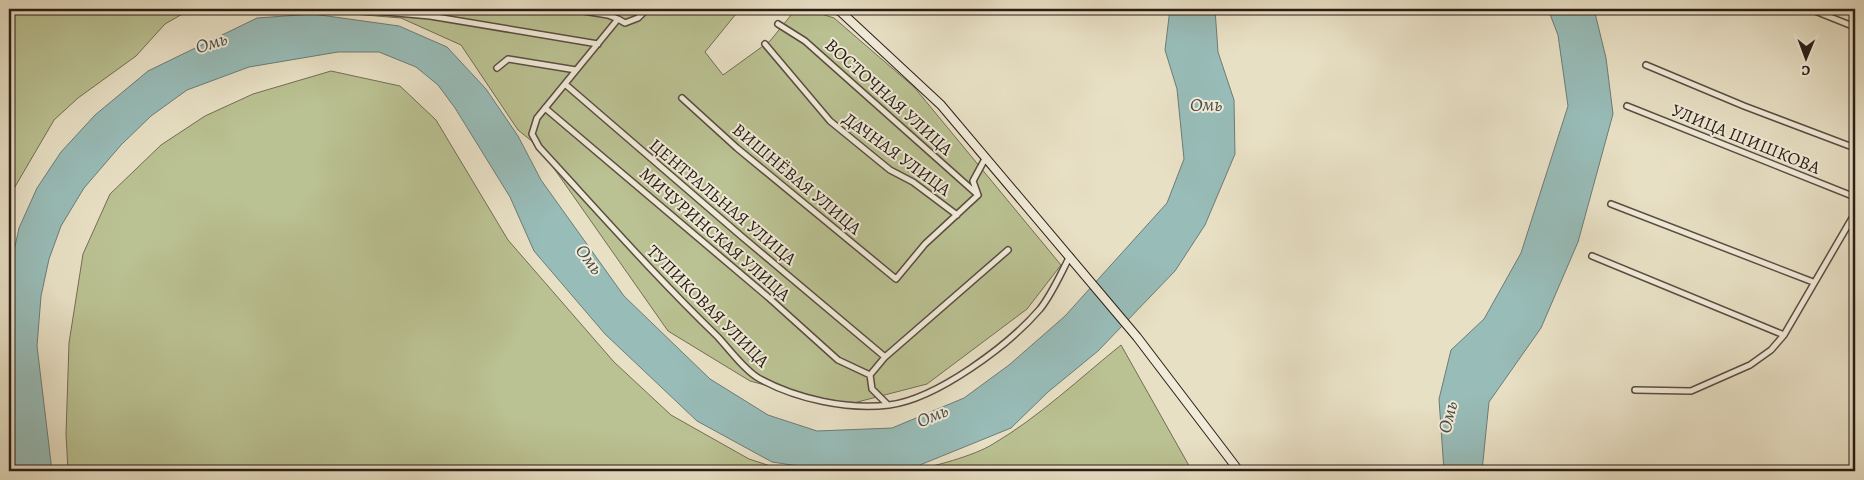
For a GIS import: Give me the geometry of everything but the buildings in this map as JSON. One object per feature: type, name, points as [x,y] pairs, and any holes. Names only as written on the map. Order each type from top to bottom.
[{"type":"main road","points":[[843,10],[941,105],[986,157],[1137,337],[1239,471]]},
{"type":"street","points":[[262,11],[345,9]]},
{"type":"street","points":[[351,9],[430,16],[598,44]]},
{"type":"street","points":[[571,9],[608,15],[625,23],[638,18],[647,9]]},
{"type":"street","points":[[830,9],[843,10]]},
{"type":"street","points":[[1810,9],[1855,27]]},
{"type":"street","points":[[545,108],[618,20]]},
{"type":"street","name":"ВОСТОЧНАЯ УЛИЦА","points":[[778,24],[805,41],[978,195]]},
{"type":"street","name":"ДАЧНАЯ УЛИЦА","points":[[765,44],[830,121],[890,170],[913,182],[957,215]]},
{"type":"street","points":[[496,68],[508,59],[576,70]]},
{"type":"street","points":[[1646,65],[1744,106],[1855,148]]},
{"type":"street","name":"ЦЕНТРАЛЬНАЯ УЛИЦА","points":[[565,84],[740,236],[885,356]]},
{"type":"street","name":"ВИШНЁВАЯ УЛИЦА","points":[[682,98],[745,154],[896,279],[925,244],[957,215]]},
{"type":"street","name":"УЛИЦА ШИШКОВА","points":[[1627,106],[1855,197]]},
{"type":"street","name":"ТУПИКОВАЯ УЛИЦА","points":[[545,108],[536,118],[532,134],[538,147],[688,307],[759,378],[790,392],[823,401],[888,405],[900,403],[937,388],[973,366],[1014,335],[1041,307],[1072,258]]},
{"type":"street","name":"МИЧУРИНСКАЯ УЛИЦА","points":[[545,108],[768,297],[838,360],[870,375]]},
{"type":"street","points":[[957,215],[978,195],[973,181],[986,157]]},
{"type":"street","points":[[1612,204],[1813,282]]},
{"type":"street","points":[[1635,390],[1691,391],[1750,365],[1771,350],[1784,335],[1813,282],[1855,213]]},
{"type":"street","points":[[888,405],[872,389],[870,375],[885,356],[1008,250]]},
{"type":"street","points":[[1592,256],[1784,335]]},
{"type":"green space","points":[[9,9],[191,9],[165,24],[136,56],[78,98],[54,120],[9,197]]},
{"type":"green space","points":[[292,9],[740,9],[705,52],[723,75],[770,41],[796,9],[806,9],[834,18],[914,87],[1061,265],[1027,309],[927,384],[842,406],[750,381],[668,331],[539,147],[518,130],[461,45],[401,18]]},
{"type":"green space","points":[[331,71],[400,86],[436,120],[508,240],[614,362],[671,415],[749,459],[786,471],[68,471],[66,434],[69,343],[83,254],[110,194],[161,145],[205,116],[253,94]]},
{"type":"green space","points":[[1121,345],[1192,471],[909,471],[964,457],[993,444],[1043,410]]},
{"type":"water","name":"Омь","points":[[1170,9],[1215,9],[1218,52],[1234,100],[1235,154],[1205,225],[1175,271],[1098,351],[1048,392],[1011,428],[910,469],[832,471],[772,462],[697,421],[605,334],[534,251],[510,197],[455,108],[438,85],[416,67],[379,52],[338,52],[249,67],[187,90],[151,116],[121,145],[84,188],[61,226],[49,259],[41,296],[37,346],[52,471],[9,471],[9,274],[19,228],[37,188],[61,152],[95,115],[148,71],[257,18],[313,14],[399,26],[447,47],[486,89],[518,136],[541,180],[624,296],[710,379],[768,415],[817,431],[892,428],[964,398],[1009,365],[1065,316],[1167,203],[1184,159],[1177,89],[1165,50]]},
{"type":"water","name":"Омь","points":[[1548,9],[1594,9],[1606,58],[1613,114],[1578,242],[1541,328],[1489,402],[1482,471],[1444,471],[1439,399],[1451,350],[1484,319],[1521,253],[1568,106],[1558,35]]}]
